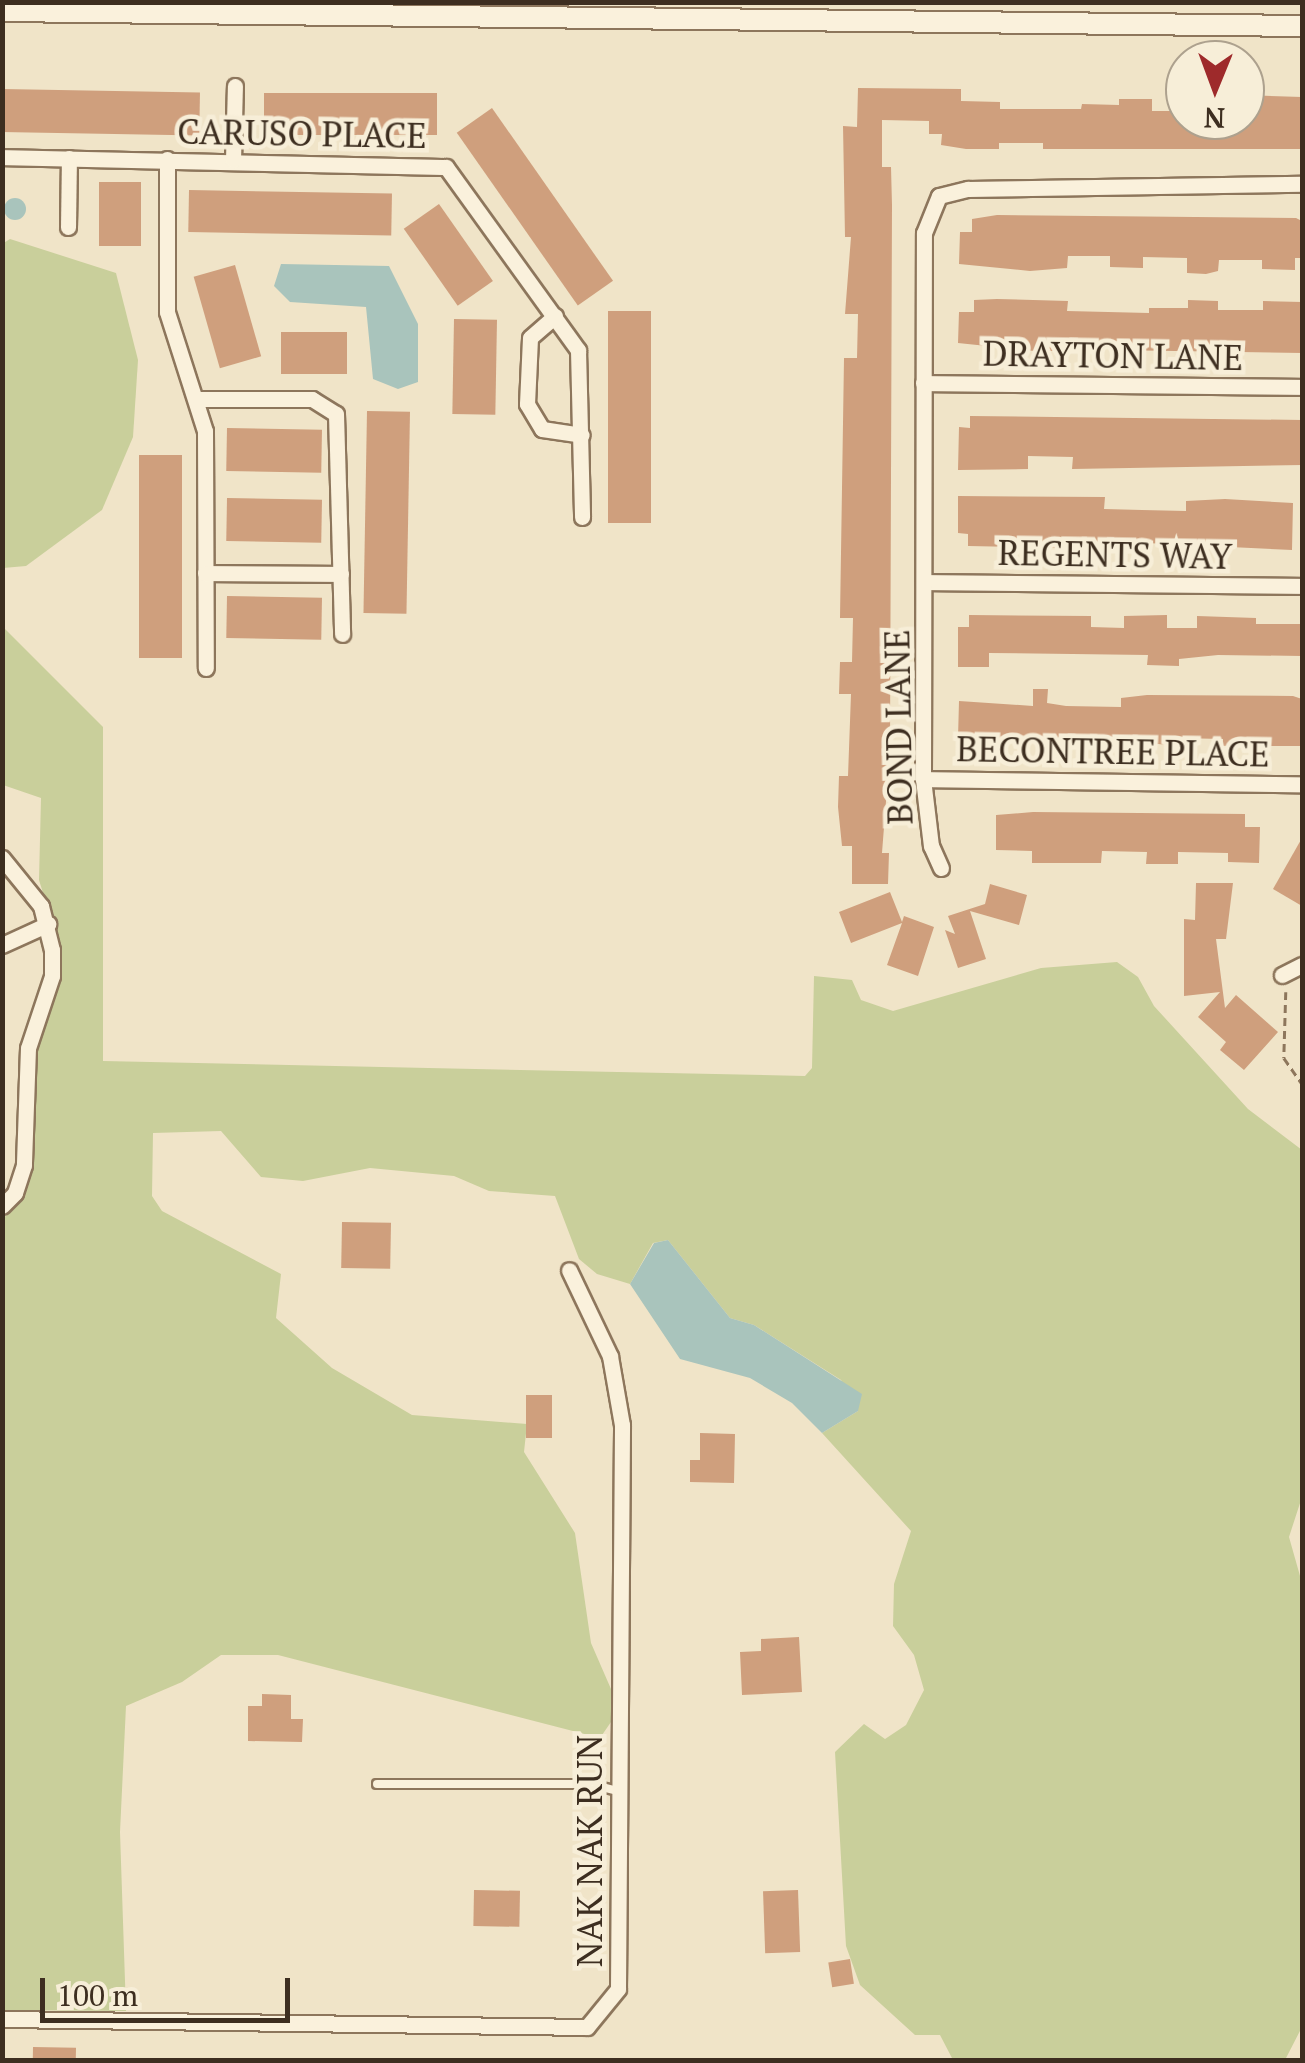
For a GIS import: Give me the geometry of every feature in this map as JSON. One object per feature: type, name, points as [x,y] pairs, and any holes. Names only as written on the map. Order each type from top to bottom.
[{"type":"main road","points":[[2,12],[1302,26]]},
{"type":"street","points":[[233,160],[235,86]]},
{"type":"street","name":"CARUSO PLACE","points":[[2,157],[446,166],[578,350],[582,516]]},
{"type":"street","points":[[68,227],[69,158]]},
{"type":"street","points":[[167,159],[167,312],[200,400],[206,668]]},
{"type":"street","points":[[926,582],[924,233],[939,196],[968,189],[1302,184]]},
{"type":"street","points":[[555,316],[530,338],[527,404],[542,428],[582,435]]},
{"type":"street","name":"DRAYTON LANE","points":[[924,382],[1302,387]]},
{"type":"street","points":[[200,400],[312,399],[336,414],[342,634]]},
{"type":"street","points":[[206,573],[342,574]]},
{"type":"street","name":"REGENTS WAY","points":[[926,582],[1302,586]]},
{"type":"street","name":"BOND LANE","points":[[926,582],[923,779],[931,846],[941,868]]},
{"type":"street","name":"BECONTREE PLACE","points":[[923,779],[1302,784]]},
{"type":"street","points":[[2,858],[31,887],[48,924],[52,976],[28,1048],[24,1165],[15,1193],[2,1206]]},
{"type":"street","points":[[4,940],[48,924]]},
{"type":"street","points":[[1282,975],[1302,965]]},
{"type":"street","name":"NAK NAK RUN","points":[[2,2020],[587,2027],[618,1988],[622,1425],[610,1356],[569,1270]]},
{"type":"lane","points":[[377,1784],[590,1784],[619,1791]]},
{"type":"path","points":[[1282,975],[1288,1000],[1284,1058],[1302,1084]]},
{"type":"green space","points":[[10,239],[116,273],[138,360],[133,437],[102,510],[26,566],[3,568],[2,244]]},
{"type":"green space","points":[[2,626],[103,727],[103,1061],[805,1076],[812,1068],[814,976],[852,980],[861,1000],[893,1011],[1041,968],[1117,962],[1138,977],[1154,1006],[1248,1109],[1302,1150],[1302,1497],[1289,1537],[1302,1583],[1302,2027],[1285,2060],[953,2060],[940,2035],[915,2035],[860,1985],[846,1946],[835,1752],[864,1724],[885,1739],[906,1725],[924,1690],[914,1655],[893,1626],[894,1584],[911,1531],[822,1433],[858,1411],[841,1380],[754,1325],[730,1318],[668,1240],[653,1243],[630,1284],[597,1274],[579,1259],[555,1196],[489,1191],[454,1176],[370,1168],[303,1181],[261,1177],[221,1131],[153,1133],[152,1196],[162,1211],[281,1274],[276,1318],[332,1368],[412,1415],[527,1424],[524,1452],[575,1533],[591,1643],[611,1689],[611,1722],[600,1738],[278,1655],[221,1655],[182,1682],[126,1706],[120,1832],[126,2011],[3,2010],[3,1219],[23,1196],[32,1166],[36,1050],[61,976],[61,951],[39,880],[41,798],[3,785]]},
{"type":"water","points":[[15,198],[23,201],[23,217],[15,220],[7,217],[4,209],[7,201]]},
{"type":"water","points":[[281,264],[389,266],[418,324],[418,382],[398,389],[373,379],[366,307],[290,302],[274,286]]},
{"type":"water","points":[[668,1240],[730,1318],[754,1325],[862,1394],[858,1411],[822,1433],[792,1403],[750,1378],[680,1359],[630,1284],[654,1243]]},
{"type":"building","points":[[858,88],[961,89],[961,101],[1000,102],[1000,109],[1081,109],[1082,104],[1119,105],[1119,99],[1152,99],[1152,111],[1165,111],[1165,140],[1265,140],[1265,96],[1302,97],[1302,149],[1043,149],[1043,143],[999,143],[999,149],[966,149],[941,145],[942,134],[929,134],[929,121],[882,120],[882,167],[891,167],[892,205],[890,750],[882,853],[889,853],[888,884],[852,884],[852,846],[842,846],[838,807],[839,776],[848,776],[851,694],[839,694],[840,662],[852,662],[853,618],[840,618],[844,358],[857,358],[858,314],[845,314],[851,237],[845,237],[843,126],[857,127]]},
{"type":"building","points":[[2,89],[200,92],[199,135],[2,132]]},
{"type":"building","points":[[264,93],[437,93],[437,135],[264,135]]},
{"type":"building","points":[[492,108],[613,281],[578,306],[457,133]]},
{"type":"building","points":[[99,182],[141,182],[141,246],[99,246]]},
{"type":"building","points":[[189,190],[392,194],[391,236],[188,232]]},
{"type":"building","points":[[439,204],[493,281],[458,306],[404,229]]},
{"type":"building","points":[[997,215],[1296,218],[1302,221],[1302,258],[1295,258],[1295,270],[1262,269],[1262,260],[1219,260],[1218,271],[1206,274],[1187,273],[1187,258],[1143,257],[1143,268],[1110,267],[1110,256],[1068,256],[1067,268],[1030,271],[959,264],[960,232],[972,232],[972,219]]},
{"type":"building","points":[[235,265],[261,356],[220,368],[194,277]]},
{"type":"building","points":[[974,300],[1068,301],[1067,311],[1149,313],[1149,308],[1188,308],[1188,300],[1218,301],[1218,310],[1263,310],[1263,301],[1302,302],[1302,353],[1110,350],[1110,344],[1067,343],[1067,351],[1034,351],[958,343],[959,312],[974,312]]},
{"type":"building","points":[[608,311],[651,311],[651,523],[608,523]]},
{"type":"building","points":[[454,319],[497,320],[495,415],[452,414]]},
{"type":"building","points":[[281,332],[347,332],[347,374],[281,374]]},
{"type":"building","points":[[367,411],[410,412],[406,614],[363,613]]},
{"type":"building","points":[[970,416],[1302,420],[1302,465],[1072,469],[1073,457],[1028,456],[1028,469],[958,470],[959,427],[970,428]]},
{"type":"building","points":[[227,428],[322,430],[321,473],[226,471]]},
{"type":"building","points":[[139,455],[182,455],[182,658],[139,658]]},
{"type":"building","points":[[958,496],[1105,497],[1104,509],[1186,511],[1186,501],[1293,503],[1292,550],[1104,541],[1104,549],[968,546],[968,534],[958,533]]},
{"type":"building","points":[[227,498],[322,500],[321,543],[226,541]]},
{"type":"building","points":[[227,596],[322,598],[321,640],[226,638]]},
{"type":"building","points":[[969,615],[1091,616],[1091,627],[1124,628],[1124,616],[1167,615],[1167,628],[1197,628],[1197,616],[1256,618],[1256,624],[1302,624],[1302,656],[1218,655],[1179,659],[1179,666],[1147,665],[1148,655],[989,653],[989,667],[958,667],[958,627],[969,627]]},
{"type":"building","points":[[1033,689],[1048,689],[1047,703],[1066,706],[1121,707],[1121,698],[1147,695],[1293,696],[1302,699],[1302,746],[1223,746],[1223,739],[1178,738],[1178,746],[1108,739],[1065,738],[1065,744],[958,738],[959,701],[1033,706]]},
{"type":"building","points":[[1245,814],[1245,827],[1260,827],[1259,863],[1228,862],[1228,853],[1178,852],[1178,864],[1146,864],[1147,852],[1102,851],[1101,863],[1032,863],[1032,851],[996,850],[996,815]]},
{"type":"building","points":[[1302,838],[1302,906],[1273,889]]},
{"type":"building","points":[[1196,883],[1233,883],[1226,939],[1216,939],[1225,1008],[1236,995],[1278,1032],[1244,1070],[1220,1050],[1226,1042],[1198,1017],[1220,992],[1184,996],[1184,919],[1195,920]]},
{"type":"building","points":[[990,884],[1027,895],[1019,925],[970,911],[986,959],[958,968],[945,930],[955,934],[948,916],[985,904]]},
{"type":"building","points":[[890,892],[902,922],[904,916],[934,927],[918,976],[887,965],[902,923],[851,943],[839,912]]},
{"type":"building","points":[[342,1222],[391,1223],[390,1269],[341,1268]]},
{"type":"building","points":[[526,1395],[552,1395],[552,1438],[526,1438]]},
{"type":"building","points":[[700,1433],[735,1434],[734,1483],[690,1482],[690,1460],[700,1460]]},
{"type":"building","points":[[799,1637],[802,1692],[742,1695],[740,1652],[761,1651],[761,1639]]},
{"type":"building","points":[[262,1694],[291,1695],[291,1719],[303,1719],[302,1742],[248,1741],[248,1706],[262,1706]]},
{"type":"building","points":[[474,1890],[520,1891],[519,1927],[473,1926]]},
{"type":"building","points":[[798,1890],[800,1952],[765,1953],[763,1891]]},
{"type":"building","points":[[850,1959],[854,1984],[832,1987],[828,1962]]},
{"type":"building","points":[[33,2047],[76,2048],[76,2060],[33,2060]]}]
